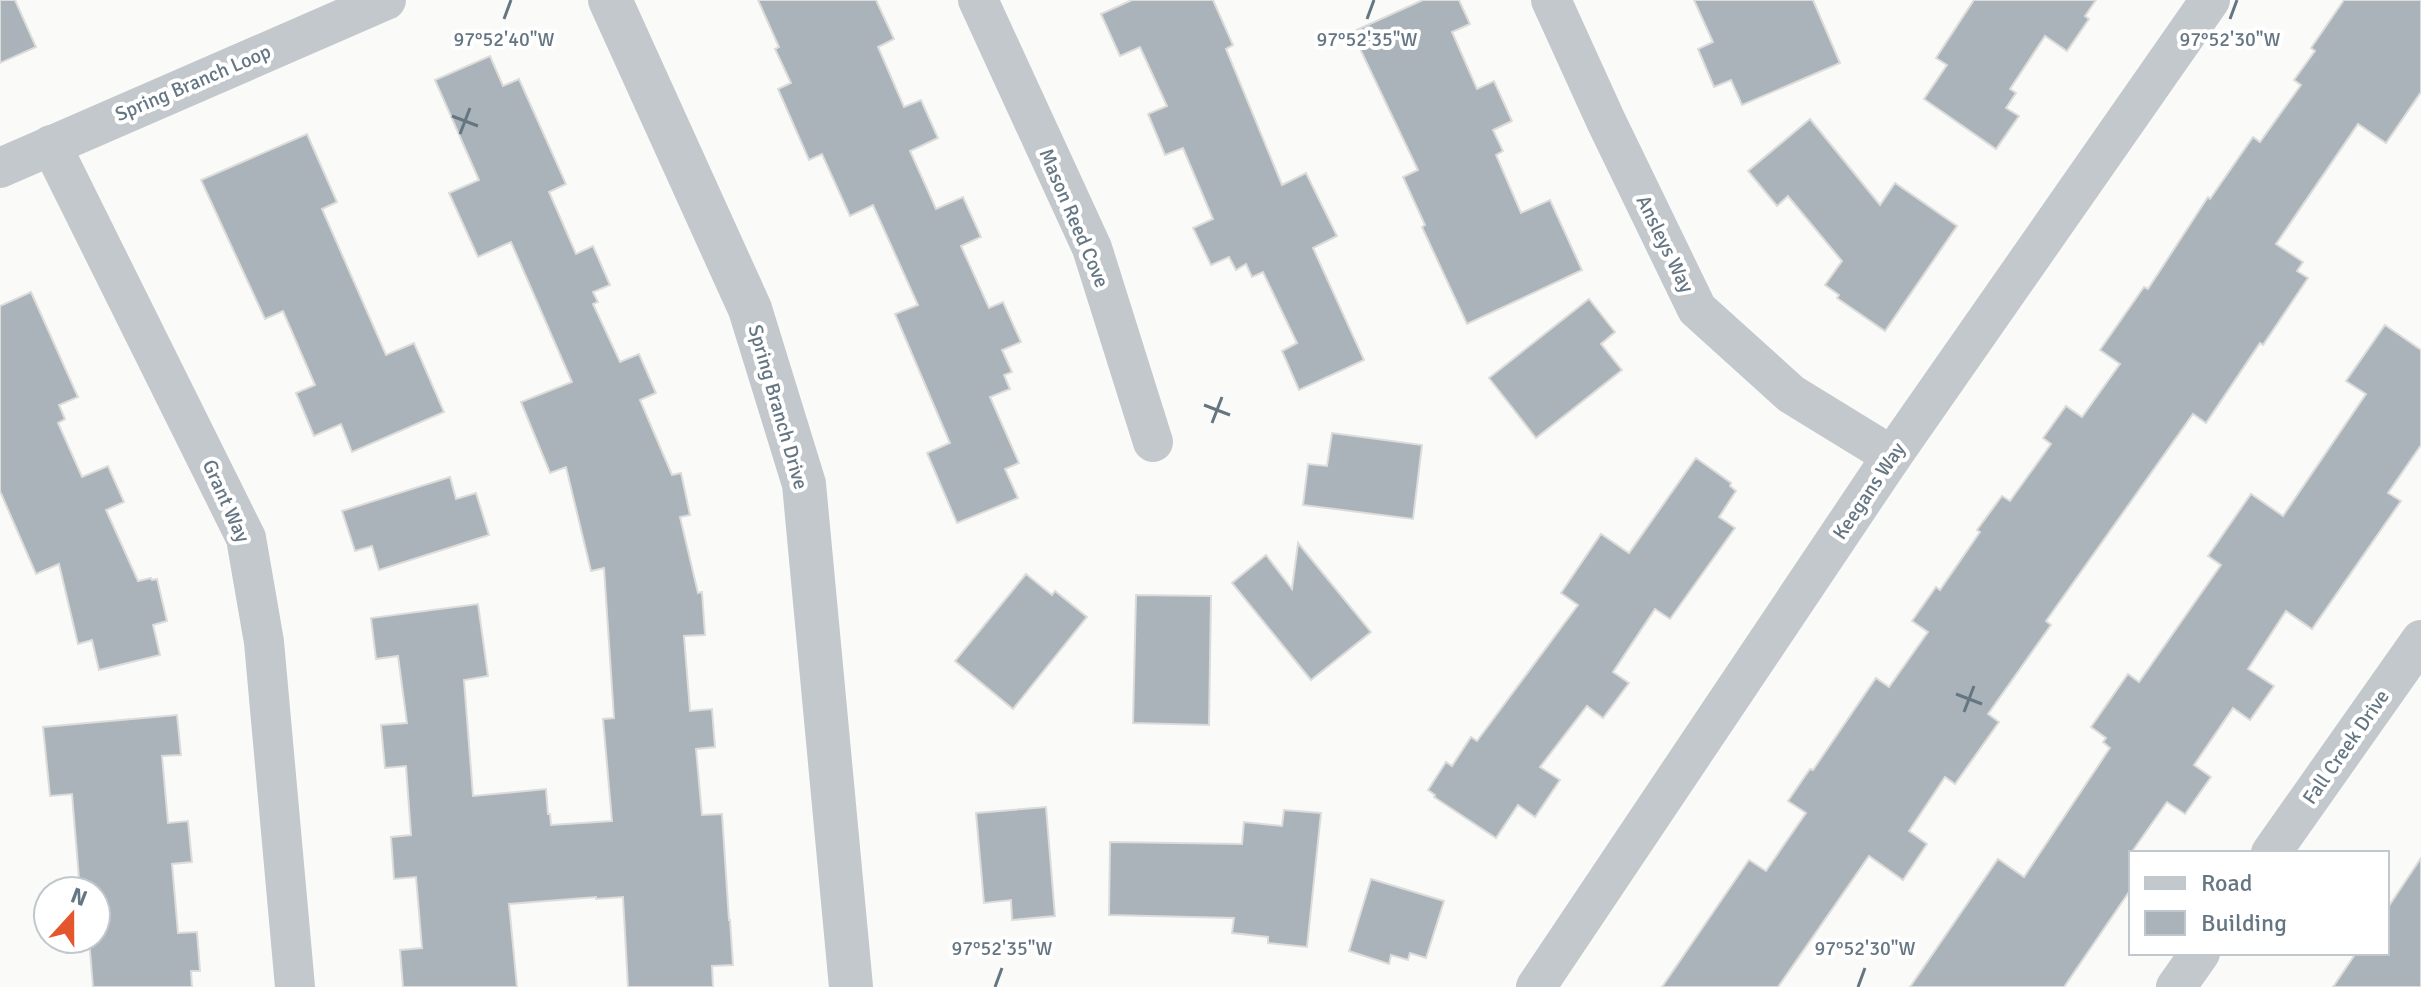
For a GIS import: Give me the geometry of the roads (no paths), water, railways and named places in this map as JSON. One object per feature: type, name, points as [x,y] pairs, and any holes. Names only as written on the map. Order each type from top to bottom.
[{"type":"street","name":"Spring Branch Loop","points":[[0,168],[386,0]]},
{"type":"street","name":"Spring Branch Drive","points":[[610,0],[750,309],[804,484],[851,987]]},
{"type":"street","name":"Mason Reed Cove","points":[[978,0],[1092,248],[1153,442]]},
{"type":"street","name":"Ansleys Way","points":[[1551,0],[1697,309],[1791,394],[1892,456]]},
{"type":"street","name":"Keegans Way","points":[[1536,987],[1892,456],[2210,0]]},
{"type":"street","name":"Grant Way","points":[[51,145],[246,538],[264,642],[295,987]]},
{"type":"street","name":"Fall Creek Drive","points":[[2272,851],[2421,640]]},
{"type":"street","points":[[2176,987],[2199,955]]}]
